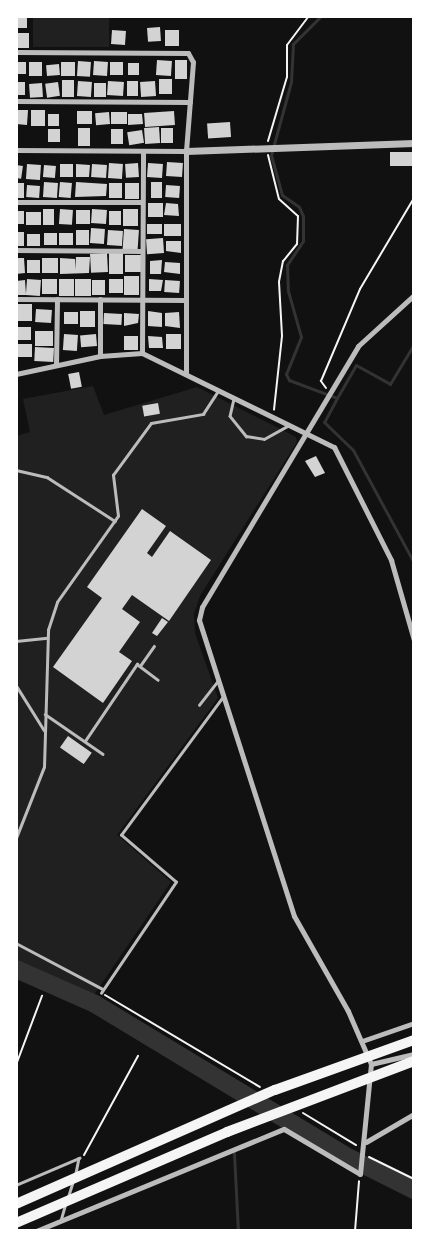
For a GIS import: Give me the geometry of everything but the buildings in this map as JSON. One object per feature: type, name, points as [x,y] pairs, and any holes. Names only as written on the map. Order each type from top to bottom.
[{"type":"highway","points":[[16,1204],[258,1098],[414,1040]]},
{"type":"highway","points":[[16,1223],[227,1132],[414,1061]]},
{"type":"street","points":[[16,52],[188,53],[193,62],[186,151],[186,374]]},
{"type":"street","points":[[16,101],[190,102]]},
{"type":"street","points":[[16,150],[186,151],[414,143]]},
{"type":"street","points":[[142,353],[143,151]]},
{"type":"street","points":[[16,202],[142,202]]},
{"type":"street","points":[[16,250],[142,251]]},
{"type":"street","points":[[36,1231],[60,1219],[284,1129],[360,1174],[366,1142],[371,1064],[362,1041],[294,916],[281,866],[222,698],[199,620],[202,607],[369,332],[414,295]]},
{"type":"street","points":[[16,299],[186,300]]},
{"type":"street","points":[[56,365],[57,299]]},
{"type":"street","points":[[100,299],[100,356]]},
{"type":"street","points":[[16,374],[100,356],[142,353],[334,447],[370,514],[391,560],[414,640]]},
{"type":"street","points":[[362,1041],[414,1023]]},
{"type":"street","points":[[371,1064],[414,1054]]},
{"type":"street","points":[[366,1142],[414,1114]]},
{"type":"lane","points":[[16,838],[42,780],[47,638],[57,602],[118,516],[113,475],[151,423],[203,414],[218,391]]},
{"type":"lane","points":[[234,399],[230,416],[246,436],[264,438],[289,425]]},
{"type":"lane","points":[[16,470],[55,482],[115,521]]},
{"type":"lane","points":[[16,641],[47,638]]},
{"type":"lane","points":[[140,666],[154,646]]},
{"type":"lane","points":[[85,741],[137,664],[158,680]]},
{"type":"lane","points":[[199,704],[217,682]]},
{"type":"lane","points":[[16,685],[45,732]]},
{"type":"lane","points":[[16,943],[102,991],[176,882],[122,835],[222,698]]},
{"type":"lane","points":[[45,714],[103,754]]},
{"type":"lane","points":[[16,1185],[80,1158]]},
{"type":"lane","points":[[60,1219],[80,1158]]},
{"type":"path","points":[[272,417],[280,376],[279,282],[283,261],[297,244],[298,216],[279,199],[266,149],[287,77],[287,45],[309,16]]},
{"type":"path","points":[[334,391],[321,381],[360,289],[414,198]]},
{"type":"path","points":[[102,991],[267,1091]]},
{"type":"path","points":[[16,1064],[42,996]]},
{"type":"path","points":[[80,1158],[89,1150],[138,1056]]},
{"type":"path","points":[[300,1111],[364,1152],[414,1179]]},
{"type":"path","points":[[355,1231],[360,1174]]},
{"type":"shaded area","points":[[33,16],[109,16],[109,47],[33,47]]},
{"type":"shaded area","points":[[93,386],[104,415],[197,387],[296,437],[297,442],[200,596],[194,614],[195,633],[218,698],[117,835],[171,882],[94,995],[16,960],[16,436],[30,432],[23,399]]},
{"type":"waterway","points":[[321,16],[293,44],[291,82],[271,155],[282,195],[299,207],[303,216],[303,241],[287,265],[288,291],[301,337],[286,374],[289,380],[337,398],[324,422],[353,450],[414,563]]},
{"type":"waterway","points":[[337,398],[356,365],[390,384],[414,344]]},
{"type":"waterway","points":[[16,969],[95,1004],[344,1155],[414,1190]]},
{"type":"waterway","points":[[234,1153],[238,1231]]}]
